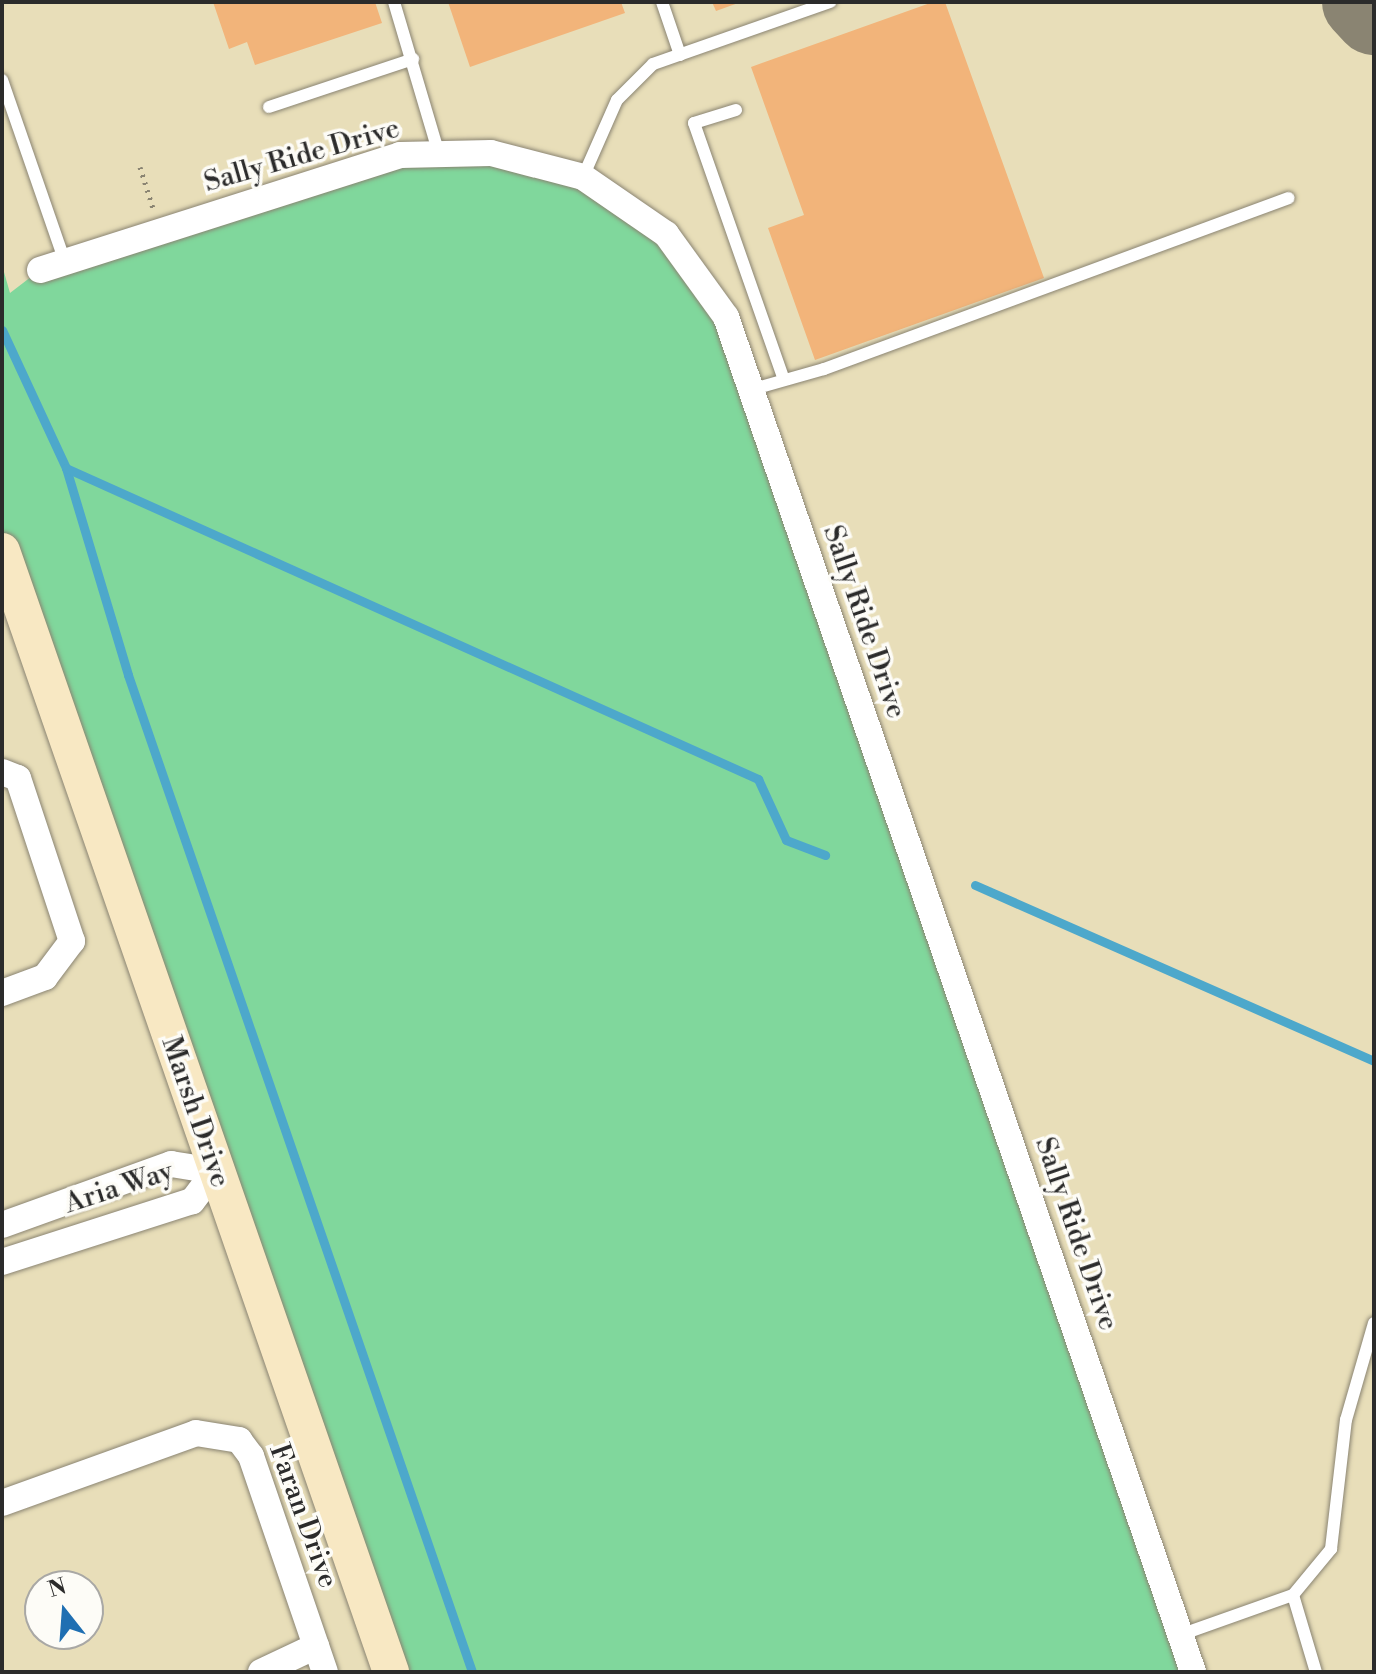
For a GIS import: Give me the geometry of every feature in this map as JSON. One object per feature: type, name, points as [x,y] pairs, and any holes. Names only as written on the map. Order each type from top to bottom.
[{"type":"street","name":"Sally Ride Drive","points":[[40,270],[400,155],[491,153],[583,177],[666,234],[726,317],[1193,1672]]},
{"type":"street","name":"Marsh Drive","points":[[2,551],[391,1672]]},
{"type":"street","points":[[2,772],[18,778],[72,941],[45,977],[2,993]]},
{"type":"street","name":"Aria Way","points":[[2,1225],[171,1164],[215,1171],[192,1201],[2,1262]]},
{"type":"street","name":"Faran Drive","points":[[2,1503],[196,1433],[222,1431],[251,1456],[325,1672]]},
{"type":"street","points":[[261,1672],[316,1646]]},
{"type":"lane","points":[[394,2],[439,154]]},
{"type":"lane","points":[[662,2],[680,55]]},
{"type":"lane","points":[[583,177],[617,100],[653,64],[830,2]]},
{"type":"lane","points":[[269,107],[413,59]]},
{"type":"lane","points":[[2,80],[65,262]]},
{"type":"lane","points":[[736,110],[694,123],[783,377]]},
{"type":"lane","points":[[750,390],[783,377],[824,369],[1289,198]]},
{"type":"lane","points":[[1180,1635],[1293,1595],[1331,1549],[1346,1420],[1374,1323]]},
{"type":"lane","points":[[1293,1595],[1316,1672]]},
{"type":"path","points":[[140,167],[161,232]]},
{"type":"green space","points":[[400,155],[583,177],[666,234],[726,317],[1193,1672],[393,1672],[2,551],[2,265],[10,293],[40,270]]},
{"type":"building","points":[[213,2],[375,2],[382,23],[255,65],[247,42],[229,49]]},
{"type":"building","points":[[448,2],[621,2],[625,13],[470,67]]},
{"type":"building","points":[[712,2],[741,2],[716,11]]},
{"type":"building","points":[[933,2],[945,2],[1044,278],[815,360],[768,228],[804,215],[751,67]]},
{"type":"waterway","points":[[2,330],[66,468],[128,675],[472,1672]]},
{"type":"waterway","points":[[66,468],[758,779],[786,840],[825,855]]},
{"type":"waterway","points":[[975,885],[1374,1061]]},
{"type":"taxiway","points":[[1362,2],[1374,15]]}]
